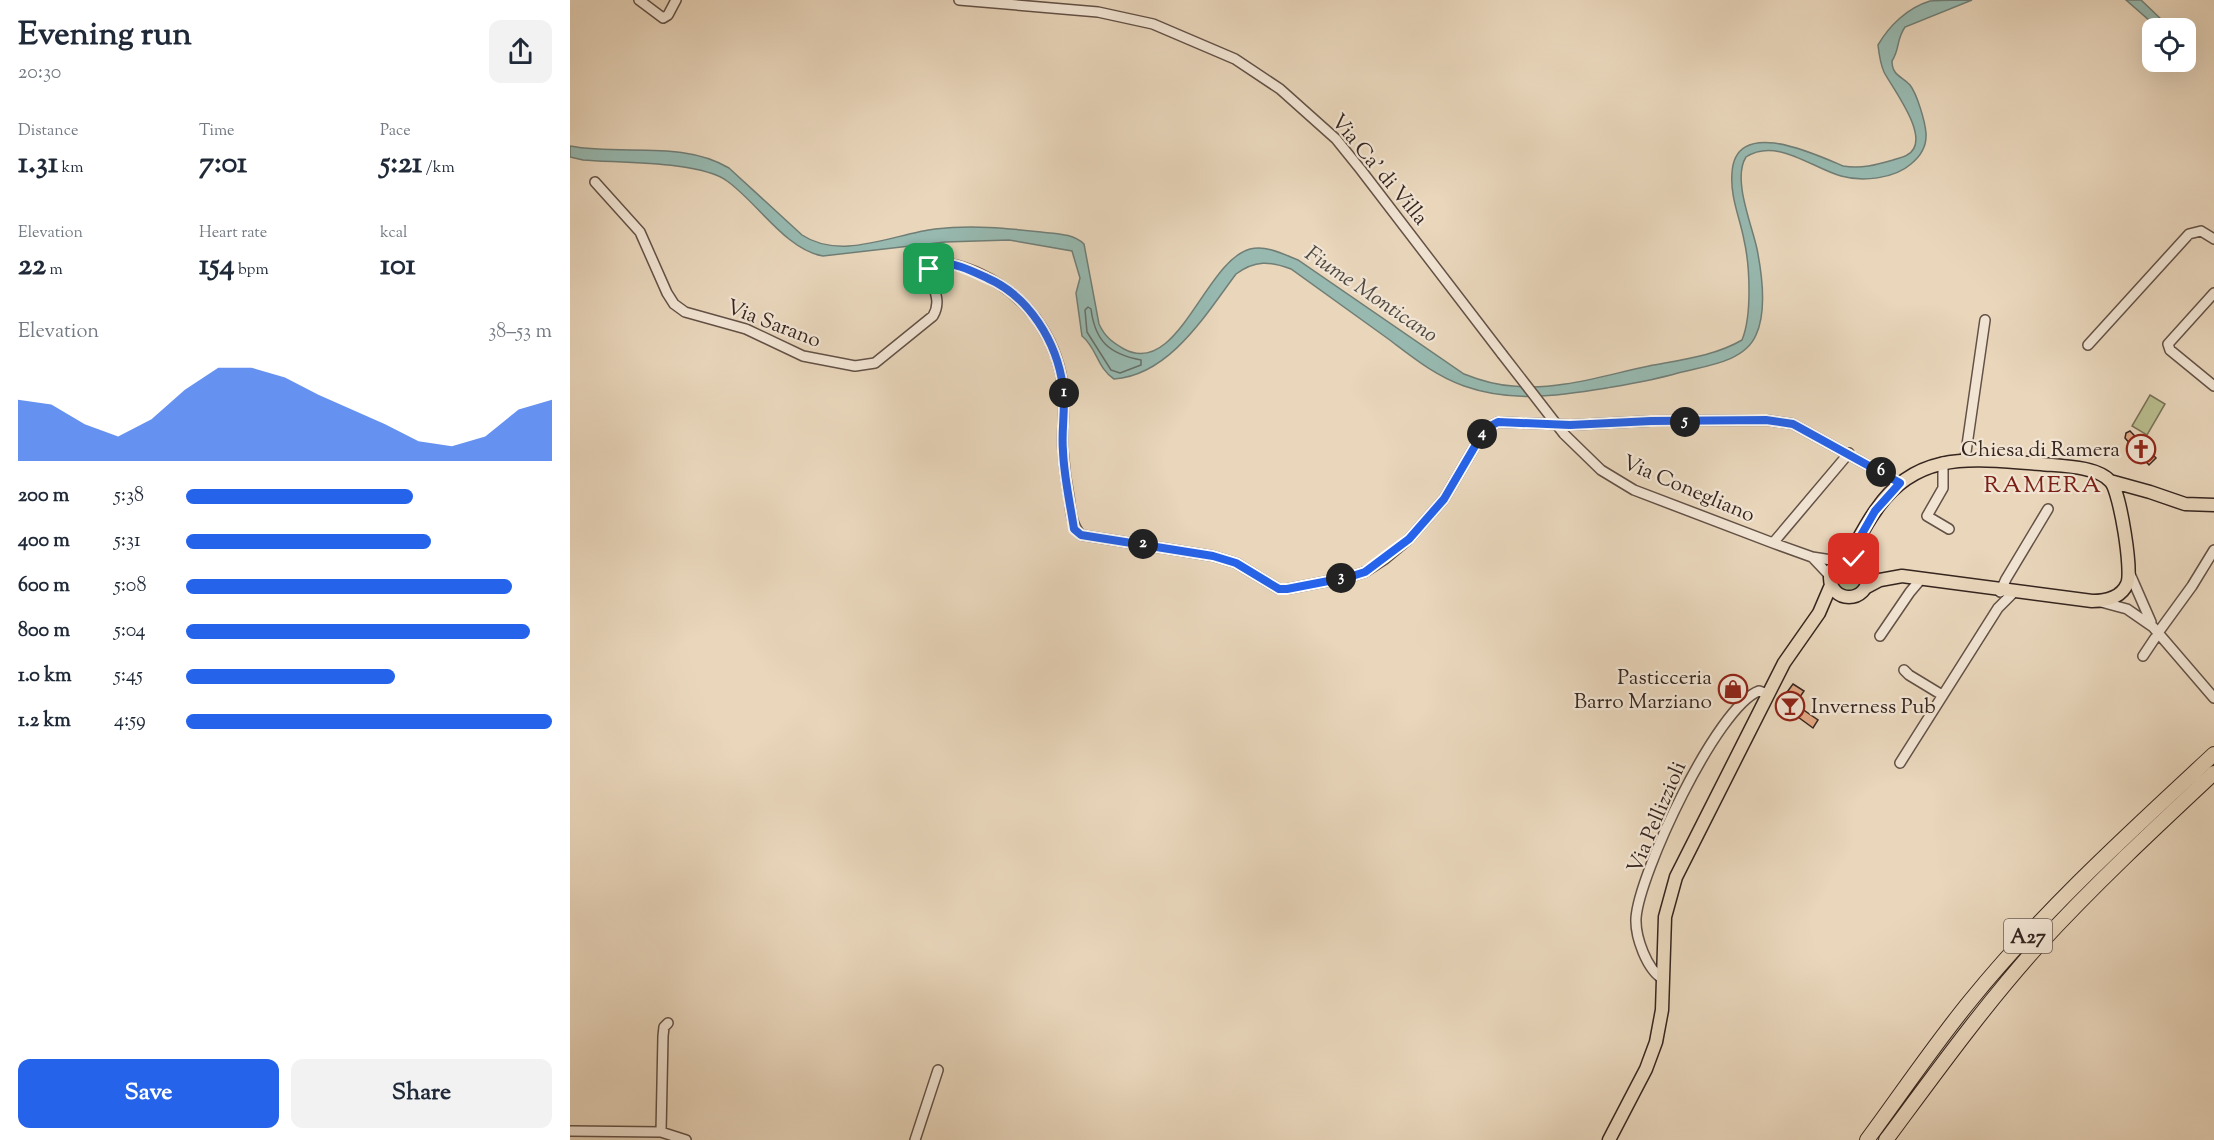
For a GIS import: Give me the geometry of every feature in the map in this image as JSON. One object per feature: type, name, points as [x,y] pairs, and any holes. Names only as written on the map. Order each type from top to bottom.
[{"type":"highway","name":"A27","points":[[1867,1140],[1970,1001],[2028,935],[2084,874],[2214,754]]},
{"type":"highway","name":"A27","points":[[1886,1140],[1983,1011],[2038,946],[2106,875],[2214,773]]},
{"type":"main road","points":[[1609,1140],[1652,1056],[1661,1020],[1665,917],[1676,877],[1788,656],[1818,613],[1830,580],[1875,511],[1900,483],[1921,470],[1943,462],[1965,459],[2071,467],[2185,504],[2213,506]]},
{"type":"main road","points":[[1818,613],[1843,596],[1856,596],[1865,588],[1887,578],[1916,578],[2098,601],[2120,594],[2126,587],[2129,573],[2120,504],[2110,481]]},
{"type":"main road","points":[[2120,504],[2129,491],[2141,489]]},
{"type":"main road","points":[[1843,560],[1854,559],[1864,566],[1868,577],[1865,588]]},
{"type":"main road","name":"Via Conegliano","points":[[1830,580],[1843,596]]},
{"type":"street","points":[[639,0],[663,18],[668,15],[676,0]]},
{"type":"street","name":"Via Ca' di Villa","points":[[959,0],[1098,12],[1153,24],[1235,59],[1280,89],[1321,125],[1350,156],[1564,434]]},
{"type":"street","points":[[1073,9],[1078,0]]},
{"type":"street","name":"Via Sarano","points":[[595,182],[640,232],[674,304],[685,312],[746,329],[803,356],[855,366],[875,363],[933,316],[938,307],[938,297],[929,269],[935,263],[955,265],[992,280],[1015,294],[1036,317],[1057,360],[1063,387],[1063,450],[1074,529],[1081,535],[1165,547],[1236,563],[1279,589],[1349,577],[1365,572],[1385,559],[1409,539],[1444,499],[1485,429],[1498,422],[1570,425],[1651,421],[1766,420],[1793,424],[1900,483]]},
{"type":"street","points":[[2088,345],[2189,234],[2201,231],[2214,239]]},
{"type":"street","points":[[2214,293],[2172,338],[2168,347],[2214,386]]},
{"type":"street","points":[[1965,459],[1984,320]]},
{"type":"street","name":"Via Conegliano","points":[[1564,434],[1601,470],[1634,490],[1812,557],[1843,560]]},
{"type":"street","points":[[1773,543],[1849,453]]},
{"type":"street","points":[[1943,462],[1943,488],[1927,516],[1949,529]]},
{"type":"street","points":[[1998,608],[2000,590],[2048,509]]},
{"type":"street","points":[[2143,656],[2156,632],[2192,586],[2214,550]]},
{"type":"street","name":"Via Conegliano","points":[[1812,557],[1830,580]]},
{"type":"street","points":[[2129,573],[2141,605],[2156,632]]},
{"type":"street","points":[[1880,636],[1910,592],[1916,578]]},
{"type":"street","points":[[1900,763],[1998,608],[2014,592]]},
{"type":"street","points":[[2098,601],[2127,609],[2156,632],[2214,698]]},
{"type":"street","points":[[1904,670],[1942,695]]},
{"type":"street","name":"Via Pellizzioli","points":[[1663,979],[1655,974],[1650,965],[1636,924],[1638,909],[1650,874],[1689,779],[1718,732],[1750,696],[1759,692],[1768,694]]},
{"type":"street","points":[[654,1135],[664,1027],[668,1023]]},
{"type":"street","points":[[915,1140],[938,1070]]},
{"type":"street","points":[[570,1131],[654,1135],[686,1140]]},
{"type":"green space","points":[[2150,395],[2165,404],[2147,435],[2132,426]]},
{"type":"green space","points":[[1849,563],[1859,567],[1863,577],[1859,587],[1849,591],[1839,587],[1835,577],[1839,567]]},
{"type":"water","points":[[1972,0],[1905,27],[1900,36],[1892,66],[1913,89],[1926,133],[1923,151],[1904,169],[1878,178],[1858,179],[1841,176],[1782,152],[1769,150],[1746,157],[1742,166],[1742,189],[1757,249],[1763,292],[1762,315],[1756,335],[1742,352],[1722,362],[1642,382],[1570,393],[1535,396],[1500,395],[1453,382],[1424,365],[1291,269],[1269,263],[1250,266],[1236,274],[1199,324],[1169,355],[1152,367],[1134,375],[1114,379],[1104,369],[1091,346],[1082,336],[1076,293],[1080,278],[1072,251],[1009,240],[945,242],[823,256],[797,245],[738,190],[714,174],[679,166],[583,160],[570,157],[570,146],[590,149],[672,151],[711,159],[729,168],[802,235],[833,246],[868,244],[935,229],[962,227],[1015,229],[1069,236],[1084,244],[1101,329],[1109,339],[1124,349],[1143,354],[1160,347],[1176,333],[1219,274],[1234,258],[1250,249],[1269,249],[1298,260],[1464,374],[1500,385],[1547,386],[1697,357],[1742,340],[1749,305],[1749,277],[1746,251],[1732,190],[1732,173],[1736,156],[1747,146],[1761,143],[1796,148],[1850,167],[1874,165],[1907,155],[1914,148],[1916,138],[1914,127],[1909,114],[1884,72],[1878,45],[1900,18],[1922,4],[1930,1]]},
{"type":"water","points":[[2126,0],[2141,0],[2160,18],[2147,18]]},
{"type":"building","name":"Chiesa di Ramera","points":[[2130,431],[2156,458],[2149,465],[2125,438],[2126,433]]},
{"type":"building","name":"Inverness Pub","points":[[1793,684],[1804,691],[1795,704],[1818,720],[1813,728],[1779,703]]},
{"type":"place","name":"Chiesa di Ramera","points":[[2141,449]]},
{"type":"place","name":"Pasticceria Barro Marziano","points":[[1733,689]]},
{"type":"place","name":"Inverness Pub","points":[[1790,706]]},
{"type":"district","name":"RAMERA","points":[[2043,484]]},
{"type":"route","points":[[929,269],[935,263],[946,262],[964,267],[992,280],[1015,294],[1036,317],[1046,334],[1061,374],[1064,399],[1063,450],[1067,485],[1074,529],[1081,535],[1213,556],[1236,563],[1279,589],[1295,588],[1365,572],[1409,539],[1444,499],[1490,424],[1498,422],[1570,425],[1651,421],[1766,420],[1793,424],[1900,483],[1875,511],[1848,558],[1854,559]]},
{"type":"water label","name":"Fiume Monticano","points":[[1372,293]]}]
